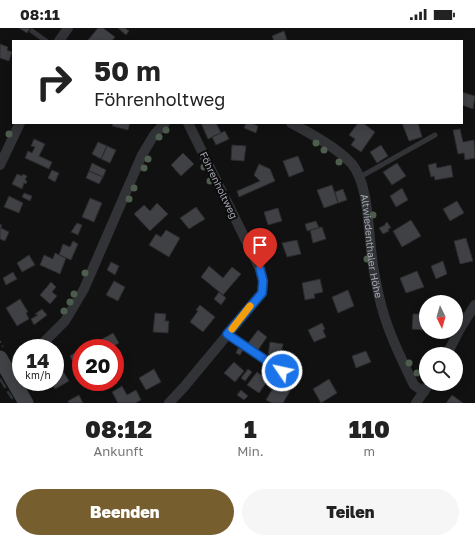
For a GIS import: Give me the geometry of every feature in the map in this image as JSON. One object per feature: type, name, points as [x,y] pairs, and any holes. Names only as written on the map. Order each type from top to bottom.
[{"type":"main road","points":[[4,365],[26,403]]},
{"type":"street","points":[[60,40],[68,28]]},
{"type":"street","points":[[0,165],[20,124]]},
{"type":"street","points":[[47,339],[65,321],[84,289],[142,155],[154,136],[164,124]]},
{"type":"street","name":"Föhrenholtweg","points":[[170,403],[262,293],[263,281],[260,269],[188,124]]},
{"type":"street","name":"Altwiedenthaler Höhe","points":[[294,124],[312,134],[351,163],[360,177],[365,194],[373,271],[383,312],[412,381],[414,385],[419,386]]},
{"type":"street","points":[[451,347],[475,305]]},
{"type":"street","points":[[416,403],[425,391]]},
{"type":"lane","points":[[32,31],[45,40]]},
{"type":"lane","points":[[360,177],[435,135]]},
{"type":"lane","points":[[227,334],[282,371]]},
{"type":"building","points":[[19,28],[30,28],[27,33]]},
{"type":"building","points":[[98,28],[103,28],[115,37],[113,40],[88,40]]},
{"type":"building","points":[[118,28],[125,28],[129,31],[126,35]]},
{"type":"building","points":[[284,31],[287,40],[274,40],[272,36]]},
{"type":"building","points":[[0,44],[8,47],[7,50],[12,52],[9,61],[0,58]]},
{"type":"building","points":[[463,92],[475,96],[473,109],[463,105]]},
{"type":"building","points":[[113,124],[130,124],[128,130],[112,126]]},
{"type":"building","points":[[201,124],[216,124],[221,133],[208,139]]},
{"type":"building","points":[[246,124],[253,124],[258,126],[256,133],[244,128]]},
{"type":"building","points":[[357,124],[364,124],[375,132],[361,152],[351,145],[355,139],[349,135]]},
{"type":"building","points":[[402,124],[418,124],[422,137],[409,141]]},
{"type":"building","points":[[460,129],[463,142],[474,140],[475,158],[465,160],[464,153],[458,154],[453,130]]},
{"type":"building","points":[[225,131],[229,139],[216,145],[212,137]]},
{"type":"building","points":[[34,139],[45,144],[39,156],[52,162],[49,169],[25,158],[28,151],[32,153],[35,147],[31,146]]},
{"type":"building","points":[[98,142],[107,146],[101,159],[92,154]]},
{"type":"building","points":[[232,145],[246,146],[244,161],[231,160]]},
{"type":"building","points":[[381,145],[388,156],[377,163],[370,152]]},
{"type":"building","points":[[107,146],[116,150],[110,163],[101,159]]},
{"type":"building","points":[[183,153],[194,164],[181,176],[171,165]]},
{"type":"building","points":[[298,156],[304,171],[289,177],[283,161]]},
{"type":"building","points":[[92,163],[106,170],[103,177],[89,171]]},
{"type":"building","points":[[397,163],[406,176],[392,185],[383,172]]},
{"type":"building","points":[[436,163],[437,168],[451,165],[453,177],[435,180],[434,176],[431,177],[428,165]]},
{"type":"building","points":[[259,164],[270,169],[275,181],[239,197],[237,191],[260,181],[254,175]]},
{"type":"building","points":[[52,170],[59,173],[55,182],[48,178]]},
{"type":"building","points":[[89,171],[103,177],[99,184],[86,178]]},
{"type":"building","points":[[17,174],[27,176],[25,180],[27,181],[26,184],[24,183],[22,189],[12,184]]},
{"type":"building","points":[[332,185],[338,203],[324,208],[317,190]]},
{"type":"building","points":[[402,188],[408,200],[396,207],[390,196]]},
{"type":"building","points":[[343,189],[347,200],[338,203],[335,192]]},
{"type":"building","points":[[24,193],[32,196],[30,201],[22,197]]},
{"type":"building","points":[[9,196],[23,203],[19,213],[4,207]]},
{"type":"building","points":[[90,198],[102,203],[94,222],[82,217]]},
{"type":"building","points":[[457,201],[464,213],[450,221],[443,209]]},
{"type":"building","points":[[157,203],[168,214],[150,231],[134,214],[144,205],[150,211]]},
{"type":"building","points":[[196,207],[205,219],[189,229],[180,218]]},
{"type":"building","points":[[278,208],[282,221],[268,225],[264,212]]},
{"type":"building","points":[[411,220],[421,236],[402,247],[393,231]]},
{"type":"building","points":[[316,221],[319,228],[307,231],[305,224]]},
{"type":"building","points":[[387,222],[391,228],[383,234],[379,228]]},
{"type":"building","points":[[77,223],[82,225],[78,235],[71,232]]},
{"type":"building","points":[[0,224],[2,225],[1,228],[9,232],[5,241],[0,239]]},
{"type":"building","points":[[322,227],[326,239],[313,243],[310,230]]},
{"type":"building","points":[[166,230],[180,238],[169,257],[149,245],[156,234],[161,237]]},
{"type":"building","points":[[466,238],[473,261],[460,264],[454,241]]},
{"type":"building","points":[[297,240],[301,254],[287,257],[282,243]]},
{"type":"building","points":[[73,241],[78,244],[71,260],[59,255],[63,244],[70,247]]},
{"type":"building","points":[[55,253],[66,258],[60,274],[40,265],[44,255],[53,259]]},
{"type":"building","points":[[29,255],[35,265],[22,272],[17,263]]},
{"type":"building","points":[[443,261],[447,274],[436,279],[431,266]]},
{"type":"building","points":[[111,262],[119,266],[115,275],[107,270]]},
{"type":"building","points":[[209,266],[223,278],[232,267],[241,274],[223,295],[201,277]]},
{"type":"building","points":[[417,271],[424,287],[406,293],[400,278]]},
{"type":"building","points":[[13,272],[17,279],[6,285],[3,278]]},
{"type":"building","points":[[320,279],[323,292],[314,294],[315,298],[305,300],[302,283]]},
{"type":"building","points":[[114,281],[125,287],[118,301],[106,295]]},
{"type":"building","points":[[51,282],[56,287],[52,292],[57,296],[50,304],[40,295]]},
{"type":"building","points":[[348,290],[354,306],[338,313],[332,297]]},
{"type":"building","points":[[219,292],[226,298],[221,305],[214,299]]},
{"type":"building","points":[[20,299],[28,312],[26,313],[29,319],[17,326],[6,308]]},
{"type":"building","points":[[200,305],[215,317],[203,332],[190,322],[198,311],[196,310]]},
{"type":"building","points":[[42,309],[47,315],[34,325],[31,319],[38,315],[35,314]]},
{"type":"building","points":[[155,313],[166,314],[165,321],[169,321],[168,333],[153,332]]},
{"type":"building","points":[[413,314],[419,314],[419,330],[412,329]]},
{"type":"building","points":[[322,323],[325,329],[323,330],[326,337],[314,342],[308,330]]},
{"type":"building","points":[[258,330],[267,337],[258,350],[248,343]]},
{"type":"building","points":[[113,333],[117,339],[102,339]]},
{"type":"building","points":[[270,342],[283,344],[280,358],[268,356]]},
{"type":"building","points":[[238,348],[243,350],[240,355],[236,353]]},
{"type":"building","points":[[366,351],[371,362],[356,368],[352,356]]},
{"type":"building","points":[[287,361],[300,363],[298,376],[284,373]]},
{"type":"building","points":[[234,362],[244,371],[235,382],[224,373]]},
{"type":"building","points":[[154,369],[161,382],[146,390],[139,378]]},
{"type":"building","points":[[248,369],[252,372],[245,381],[241,378]]},
{"type":"building","points":[[257,372],[268,380],[259,393],[247,385]]},
{"type":"building","points":[[64,373],[69,381],[64,384]]},
{"type":"building","points":[[329,379],[337,393],[321,403],[313,389]]},
{"type":"building","points":[[276,383],[290,391],[283,403],[272,403],[266,400]]},
{"type":"building","points":[[124,390],[127,395],[136,390],[141,400],[135,403],[118,403],[112,392],[124,391]]},
{"type":"building","points":[[241,390],[248,396],[244,400],[237,395]]},
{"type":"building","points":[[79,395],[83,403],[69,403],[68,401]]},
{"type":"building","points":[[452,395],[463,403],[446,403]]},
{"type":"waterway","points":[[0,379],[5,387]]},
{"type":"waterway","points":[[8,392],[12,398]]},
{"type":"slow traffic","points":[[232,329],[250,306]]},
{"type":"route","points":[[260,269],[263,281],[262,293],[227,334],[282,371]]}]
